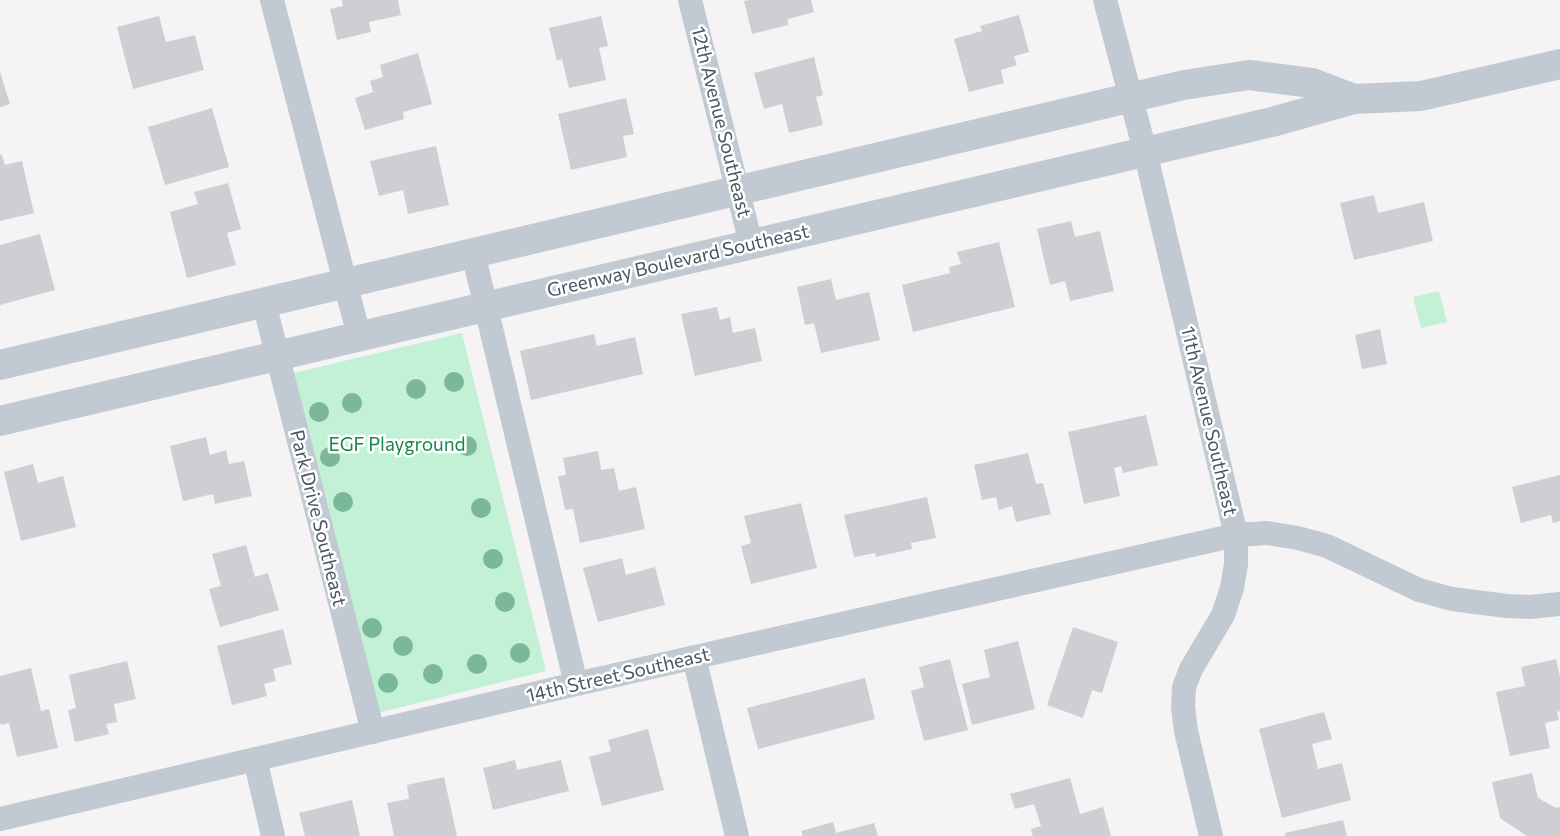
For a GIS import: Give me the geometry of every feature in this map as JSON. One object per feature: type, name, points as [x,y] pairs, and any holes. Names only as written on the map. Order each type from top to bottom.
[{"type":"street","points":[[272,0],[359,336]]},
{"type":"street","name":"12th Avenue Southeast","points":[[690,0],[751,244]]},
{"type":"street","name":"11th Avenue Southeast","points":[[1105,0],[1145,151],[1236,535],[1236,564],[1223,615],[1191,668],[1184,687],[1186,731],[1211,836]]},
{"type":"street","name":"Greenway Boulevard Southeast","points":[[0,421],[1285,118],[1354,99],[1421,96],[1560,64]]},
{"type":"street","name":"Greenway Boulevard Southeast","points":[[0,365],[1184,85],[1249,75],[1312,83],[1354,99]]},
{"type":"street","points":[[473,253],[576,684]]},
{"type":"street","name":"Park Drive Southeast","points":[[264,303],[373,732]]},
{"type":"street","name":"14th Street Southeast","points":[[0,819],[576,684],[1236,535],[1266,533],[1327,546],[1419,590],[1452,599],[1507,606],[1560,604]]},
{"type":"street","points":[[694,657],[737,836]]},
{"type":"street","points":[[255,759],[272,836]]},
{"type":"green space","points":[[1439,291],[1447,322],[1421,328],[1413,297]]},
{"type":"green space","name":"EGF Playground","points":[[462,333],[546,671],[374,714],[285,375]]},
{"type":"building","points":[[342,0],[398,0],[401,15],[369,22],[371,32],[337,40],[330,9],[343,6]]},
{"type":"building","points":[[811,0],[814,12],[788,19],[788,25],[752,34],[744,1]]},
{"type":"building","points":[[1019,15],[1029,52],[1014,56],[1017,65],[1001,70],[1004,83],[969,92],[954,39],[982,31],[980,26]]},
{"type":"building","points":[[159,16],[166,42],[195,35],[204,70],[133,89],[117,27]]},
{"type":"building","points":[[601,16],[608,46],[599,48],[606,80],[569,88],[562,59],[557,61],[549,28]]},
{"type":"building","points":[[418,53],[432,104],[403,112],[404,119],[365,130],[355,98],[373,92],[370,81],[383,77],[380,65]]},
{"type":"building","points":[[814,57],[823,95],[816,97],[823,125],[789,133],[782,104],[764,109],[754,73]]},
{"type":"building","points":[[0,72],[10,104],[0,107]]},
{"type":"building","points":[[626,98],[634,134],[623,136],[627,157],[571,170],[558,114]]},
{"type":"building","points":[[212,108],[229,167],[165,185],[148,127]]},
{"type":"building","points":[[436,146],[449,205],[408,214],[403,190],[379,196],[370,161]]},
{"type":"building","points":[[0,155],[5,165],[22,161],[34,213],[0,221]]},
{"type":"building","points":[[228,183],[241,229],[227,233],[236,265],[187,278],[170,212],[198,204],[194,192]]},
{"type":"building","points":[[1374,195],[1378,213],[1424,202],[1433,241],[1354,260],[1340,203]]},
{"type":"building","points":[[1071,221],[1075,237],[1100,231],[1114,291],[1070,301],[1065,281],[1050,285],[1037,229]]},
{"type":"building","points":[[40,234],[55,290],[0,305],[0,245]]},
{"type":"building","points":[[999,242],[1015,307],[913,332],[902,285],[950,273],[949,267],[961,264],[957,252]]},
{"type":"building","points":[[831,279],[836,300],[869,292],[880,340],[821,353],[814,323],[805,325],[797,287]]},
{"type":"building","points":[[717,307],[720,320],[730,317],[733,333],[755,328],[762,361],[695,376],[681,314]]},
{"type":"building","points":[[1380,329],[1387,364],[1362,369],[1355,335]]},
{"type":"building","points":[[594,334],[597,346],[635,337],[643,374],[531,400],[520,351]]},
{"type":"building","points":[[1146,415],[1158,465],[1123,473],[1121,466],[1114,468],[1120,496],[1084,504],[1068,432]]},
{"type":"building","points":[[206,437],[210,455],[226,450],[229,464],[244,461],[252,496],[215,504],[213,494],[183,501],[170,446]]},
{"type":"building","points":[[598,451],[601,470],[614,468],[619,491],[636,487],[645,529],[580,543],[573,509],[565,510],[558,476],[566,475],[563,458]]},
{"type":"building","points":[[1028,453],[1036,484],[1043,483],[1051,514],[1016,522],[1012,506],[999,510],[996,497],[982,500],[974,465]]},
{"type":"building","points":[[33,464],[38,483],[63,476],[76,527],[21,541],[4,472]]},
{"type":"building","points":[[1560,475],[1560,521],[1553,523],[1551,515],[1521,523],[1512,487]]},
{"type":"building","points":[[927,497],[936,538],[911,543],[912,549],[876,557],[875,553],[854,557],[844,515]]},
{"type":"building","points":[[801,503],[817,568],[751,584],[741,546],[751,543],[744,516]]},
{"type":"building","points":[[246,545],[255,577],[268,573],[279,610],[220,627],[209,589],[221,586],[212,554]]},
{"type":"building","points":[[622,558],[626,575],[655,567],[665,605],[598,622],[583,568]]},
{"type":"building","points":[[1073,627],[1118,642],[1102,693],[1092,690],[1083,718],[1047,705]]},
{"type":"building","points":[[283,629],[292,664],[273,669],[276,681],[264,684],[267,696],[232,705],[217,646]]},
{"type":"building","points":[[1018,641],[1035,709],[972,725],[962,684],[990,677],[984,650]]},
{"type":"building","points":[[950,659],[968,730],[924,741],[911,691],[924,687],[919,667]]},
{"type":"building","points":[[1556,659],[1560,677],[1560,711],[1557,712],[1559,720],[1545,723],[1550,748],[1510,756],[1496,692],[1525,686],[1521,667]]},
{"type":"building","points":[[127,661],[136,699],[114,704],[117,722],[106,724],[109,734],[75,742],[68,710],[76,708],[69,675]]},
{"type":"building","points":[[31,668],[41,711],[49,709],[58,748],[17,757],[9,723],[1,725],[0,722],[0,676]]},
{"type":"building","points":[[865,678],[875,719],[758,749],[747,708]]},
{"type":"building","points":[[1324,712],[1332,739],[1312,744],[1318,769],[1342,763],[1351,800],[1282,818],[1259,729]]},
{"type":"building","points":[[648,729],[664,790],[602,806],[589,757],[611,751],[608,740]]},
{"type":"building","points":[[515,760],[517,770],[561,760],[569,791],[493,810],[483,768]]},
{"type":"building","points":[[1532,773],[1538,798],[1556,808],[1560,807],[1560,836],[1527,836],[1500,818],[1492,782]]},
{"type":"building","points":[[444,777],[457,836],[394,836],[387,803],[409,799],[407,785]]},
{"type":"building","points":[[1070,778],[1080,814],[1103,807],[1111,836],[1033,836],[1031,829],[1041,826],[1034,804],[1015,809],[1010,794]]},
{"type":"building","points":[[352,800],[360,836],[305,836],[299,813]]},
{"type":"building","points":[[1343,820],[1347,836],[1285,836],[1285,833]]},
{"type":"building","points":[[833,822],[836,833],[874,823],[878,836],[803,836],[801,831]]}]
